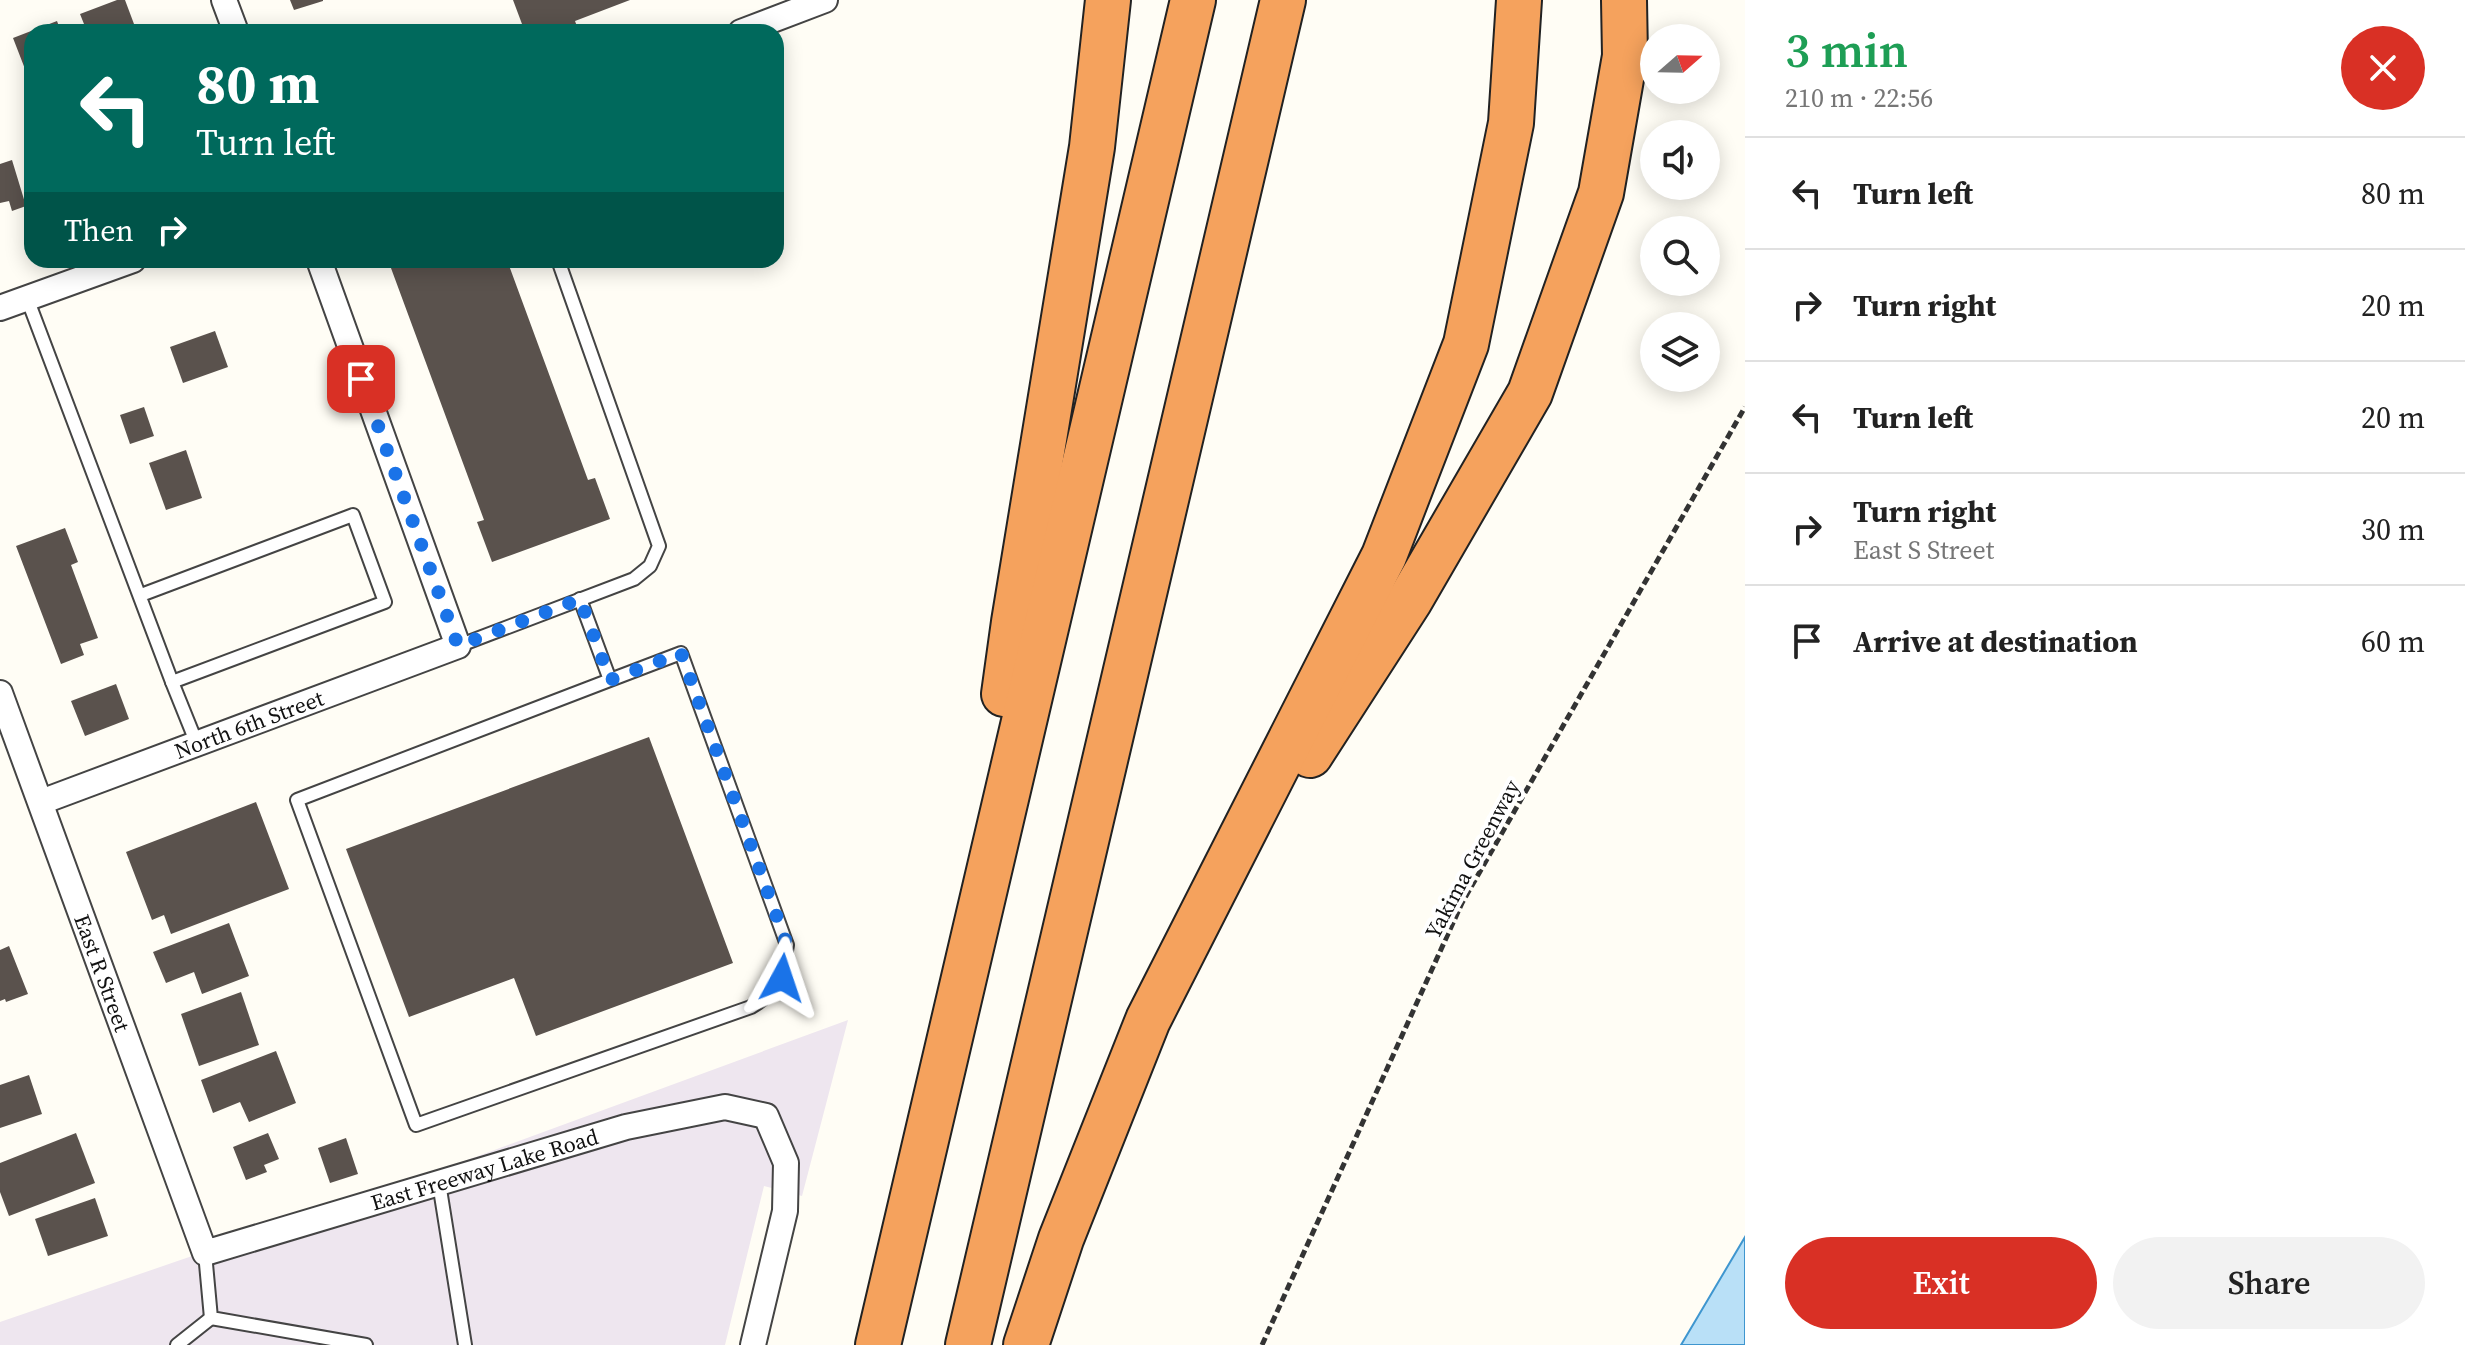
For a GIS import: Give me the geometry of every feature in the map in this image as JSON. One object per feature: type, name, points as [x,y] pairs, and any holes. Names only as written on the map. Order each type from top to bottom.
[{"type":"highway","points":[[973,937],[1014,622],[1092,147],[1108,0]]},
{"type":"highway","points":[[878,1345],[1193,0]]},
{"type":"highway","points":[[968,1345],[1283,0]]},
{"type":"highway","points":[[1026,1345],[1061,1239],[1148,1020],[1384,556],[1466,344],[1511,123],[1519,0]]},
{"type":"highway","points":[[1148,1020],[1228,884],[1410,600],[1530,393],[1601,193],[1625,56],[1624,0]]},
{"type":"street","points":[[224,0],[233,24]]},
{"type":"street","points":[[762,24],[825,0]]},
{"type":"street","points":[[0,308],[111,268]]},
{"type":"street","points":[[322,268],[458,646]]},
{"type":"street","name":"North 6th Street","points":[[41,802],[458,646]]},
{"type":"street","name":"East R Street","points":[[0,693],[205,1253]]},
{"type":"street","name":"East Freeway Lake Road","points":[[205,1253],[640,1124],[725,1107],[766,1116],[786,1163],[785,1211],[753,1345]]},
{"type":"lane","points":[[458,646],[634,579],[650,566],[659,546],[561,268]]},
{"type":"lane","points":[[27,298],[197,744]]},
{"type":"lane","points":[[141,595],[353,515],[385,602],[172,682]]},
{"type":"lane","points":[[580,599],[610,680]]},
{"type":"lane","points":[[681,653],[787,945],[782,978],[770,996],[751,1007],[416,1125],[297,800],[610,680],[681,653]]},
{"type":"lane","points":[[439,1183],[465,1345]]},
{"type":"lane","points":[[205,1253],[211,1318]]},
{"type":"lane","points":[[177,1345],[211,1318],[366,1345]]},
{"type":"path","name":"Yakima Greenway","points":[[1262,1345],[1462,903],[1745,407]]},
{"type":"shaded area","points":[[848,1020],[802,1196],[764,1186],[725,1345],[0,1345],[0,1322],[402,1184]]},
{"type":"water","points":[[1745,1237],[1745,1345],[1681,1345]]},
{"type":"building","points":[[125,0],[134,24],[84,24],[80,14]]},
{"type":"building","points":[[290,0],[323,0],[323,1],[294,10]]},
{"type":"building","points":[[513,0],[630,0],[575,21],[576,24],[522,24]]},
{"type":"building","points":[[24,34],[24,66],[13,38]]},
{"type":"building","points":[[12,160],[24,207],[12,211],[9,201],[0,203],[0,164]]},
{"type":"building","points":[[391,268],[510,268],[588,480],[595,478],[610,519],[492,562],[477,522],[484,520]]},
{"type":"building","points":[[215,331],[228,367],[183,383],[170,347]]},
{"type":"building","points":[[144,407],[154,436],[130,444],[120,415]]},
{"type":"building","points":[[186,450],[202,498],[166,510],[149,463]]},
{"type":"building","points":[[65,528],[78,562],[71,565],[98,638],[80,644],[84,655],[61,664],[16,546]]},
{"type":"building","points":[[116,684],[129,719],[85,736],[71,701]]},
{"type":"building","points":[[649,737],[733,963],[536,1036],[514,978],[409,1017],[346,849]]},
{"type":"building","points":[[256,802],[289,889],[171,934],[164,915],[152,920],[126,852]]},
{"type":"building","points":[[229,923],[249,976],[202,994],[194,972],[166,983],[153,952]]},
{"type":"building","points":[[9,946],[28,994],[6,1002],[5,999],[0,1001],[0,950]]},
{"type":"building","points":[[241,992],[259,1045],[199,1066],[181,1014]]},
{"type":"building","points":[[276,1051],[296,1103],[249,1122],[240,1102],[213,1113],[201,1080]]},
{"type":"building","points":[[29,1075],[42,1114],[0,1128],[0,1085]]},
{"type":"building","points":[[76,1133],[95,1183],[9,1216],[0,1192],[0,1163]]},
{"type":"building","points":[[268,1133],[279,1159],[264,1165],[267,1172],[246,1180],[233,1147]]},
{"type":"building","points":[[346,1138],[358,1174],[330,1183],[318,1148]]},
{"type":"building","points":[[95,1198],[108,1236],[48,1256],[35,1219]]},
{"type":"route","points":[[361,379],[458,646],[580,599],[610,680],[681,653],[787,945],[782,978]]}]
